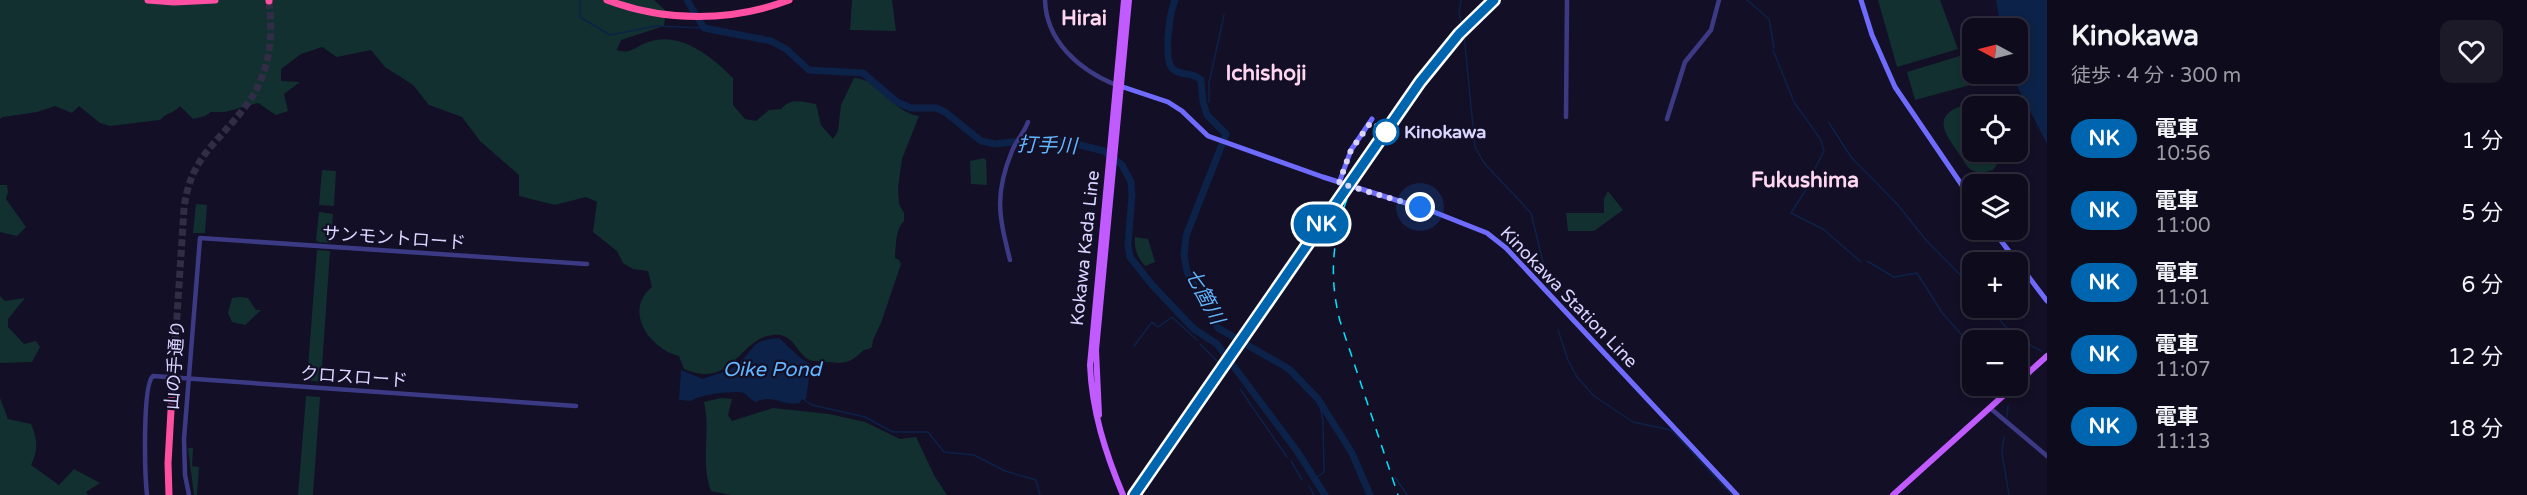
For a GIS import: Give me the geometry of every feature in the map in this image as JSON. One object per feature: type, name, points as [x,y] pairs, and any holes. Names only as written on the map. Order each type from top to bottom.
[{"type":"highway","points":[[148,0],[184,2],[215,0]]},
{"type":"highway","points":[[608,0],[662,14],[709,16],[759,9],[789,0]]},
{"type":"highway","points":[[169,495],[168,463],[172,393]]},
{"type":"main road","name":"Kokawa Kada Line","points":[[1124,0],[1096,366],[1099,411],[1107,450],[1125,495]]},
{"type":"main road","name":"Kokawa Kada Line","points":[[1118,86],[1129,0]]},
{"type":"main road","points":[[1861,0],[1872,35],[1895,87],[1962,185]]},
{"type":"main road","name":"Kinokawa Station Line","points":[[1118,86],[1168,102],[1182,111],[1203,133],[1339,183],[1420,207],[1477,228],[1494,238],[1737,495]]},
{"type":"main road","points":[[1339,183],[1351,150],[1372,119]]},
{"type":"main road","points":[[2028,277],[2047,301]]},
{"type":"main road","points":[[2028,373],[2047,356]]},
{"type":"main road","points":[[1893,495],[2003,396]]},
{"type":"street","points":[[1046,0],[1047,20],[1056,39],[1066,51],[1091,73],[1118,86]]},
{"type":"street","points":[[1566,117],[1567,0]]},
{"type":"street","points":[[1667,118],[1685,62],[1711,30],[1719,0]]},
{"type":"street","points":[[1010,260],[1000,222],[1000,188],[1015,145],[1028,122]]},
{"type":"street","name":"サンモントロード","points":[[200,238],[587,264]]},
{"type":"street","name":"山の手通り","points":[[189,495],[184,467],[183,439],[200,238]]},
{"type":"street","name":"クロスロード","points":[[147,495],[145,426],[150,380],[153,376],[576,406]]},
{"type":"street","points":[[1990,408],[2047,456]]},
{"type":"green space","points":[[0,0],[654,0],[666,11],[664,26],[621,40],[617,50],[628,51],[656,40],[668,39],[692,46],[733,78],[733,105],[745,119],[756,121],[769,110],[781,109],[793,102],[816,104],[821,125],[833,139],[838,131],[841,105],[854,78],[872,84],[901,109],[919,116],[902,159],[898,188],[899,204],[904,213],[904,221],[897,233],[895,258],[901,264],[872,347],[850,361],[839,363],[810,360],[788,338],[773,335],[761,338],[725,368],[714,373],[700,374],[684,369],[679,356],[658,346],[643,328],[640,306],[644,296],[652,287],[648,271],[633,269],[623,263],[617,251],[593,232],[597,202],[586,197],[555,205],[519,196],[519,175],[480,141],[462,117],[429,105],[413,85],[385,67],[371,50],[337,57],[322,47],[301,54],[281,69],[281,81],[300,82],[284,94],[288,111],[276,115],[258,103],[225,112],[211,112],[193,119],[180,106],[160,120],[110,126],[100,123],[79,106],[72,113],[55,106],[0,119]]},
{"type":"green space","points":[[852,0],[892,0],[896,31],[850,30]]},
{"type":"green space","points":[[1878,0],[1940,0],[1958,49],[1897,67]]},
{"type":"green space","points":[[1962,55],[1962,84],[1974,84],[1915,100],[1907,72]]},
{"type":"green space","points":[[1962,106],[1962,159],[1944,127],[1946,115]]},
{"type":"green space","points":[[984,158],[987,185],[971,184],[970,161]]},
{"type":"green space","points":[[1964,162],[1999,162],[1993,170],[1979,172],[1970,169]]},
{"type":"green space","points":[[322,170],[336,171],[334,206],[319,205]]},
{"type":"green space","points":[[0,185],[7,185],[6,199],[26,227],[17,236],[0,232]]},
{"type":"green space","points":[[1608,191],[1623,210],[1594,231],[1568,231],[1566,213],[1604,213],[1604,199]]},
{"type":"green space","points":[[196,204],[207,205],[205,233],[193,233]]},
{"type":"green space","points":[[319,212],[333,214],[331,243],[316,240]]},
{"type":"green space","points":[[1135,237],[1148,239],[1155,262],[1145,266],[1137,253]]},
{"type":"green space","points":[[317,250],[330,251],[321,382],[307,380]]},
{"type":"green space","points":[[0,296],[5,301],[25,298],[8,319],[8,327],[24,344],[36,341],[40,347],[32,362],[0,363]]},
{"type":"green space","points":[[232,298],[248,298],[256,310],[261,310],[245,325],[232,322],[228,313]]},
{"type":"green space","points":[[306,396],[320,397],[313,495],[298,495]]},
{"type":"green space","points":[[0,398],[8,419],[31,424],[36,445],[31,465],[59,485],[74,469],[100,483],[86,492],[88,495],[0,495]]},
{"type":"green space","points":[[721,398],[732,399],[728,415],[732,421],[773,408],[829,414],[865,422],[900,439],[916,437],[935,477],[947,495],[731,495],[711,491],[706,469],[704,402]]},
{"type":"green space","points":[[188,448],[193,448],[192,466],[199,467],[197,495],[194,495]]},
{"type":"water","points":[[1996,0],[2047,0],[2047,144],[2028,107],[2028,96],[2022,96],[2016,84],[2028,84],[2028,18],[1999,18]]},
{"type":"water","name":"Oike Pond","points":[[779,338],[811,364],[806,399],[801,400],[800,403],[794,404],[773,399],[756,402],[739,392],[708,395],[691,401],[679,400],[681,370],[703,379],[734,367],[758,343]]},
{"type":"waterway","points":[[580,0],[580,17],[610,35],[656,26],[704,28]]},
{"type":"waterway","name":"打手川","points":[[687,0],[704,28],[771,41],[786,49],[809,70],[863,73],[897,102],[911,108],[936,108],[945,112],[981,141],[995,144],[1030,140],[1068,142],[1104,151],[1122,165],[1131,182],[1128,245],[1130,257],[1153,286],[1194,329],[1217,344],[1297,451],[1325,495]]},
{"type":"waterway","name":"七箇川","points":[[1175,0],[1168,36],[1170,65],[1177,72],[1195,76],[1201,80],[1207,115],[1226,134],[1186,236],[1184,255],[1187,272],[1218,328],[1289,369],[1318,399],[1352,453],[1370,495]]},
{"type":"waterway","points":[[1461,0],[1459,13],[1464,35],[1475,147],[1484,163],[1531,213],[1550,291]]},
{"type":"waterway","points":[[1747,0],[1769,19],[1774,48]]},
{"type":"waterway","points":[[1209,102],[1209,83],[1224,15]]},
{"type":"waterway","points":[[1773,50],[1794,102],[1821,140],[1824,151],[1811,176],[1810,183],[1791,213],[1823,229],[1861,262]]},
{"type":"waterway","points":[[1829,123],[1851,157],[1962,277]]},
{"type":"waterway","points":[[1867,261],[1894,277],[1917,273],[1943,314],[1962,335]]},
{"type":"waterway","points":[[1134,346],[1152,322],[1158,327],[1172,317],[1197,340]]},
{"type":"waterway","points":[[1998,318],[2014,336],[2041,351]]},
{"type":"waterway","points":[[1558,330],[1568,360],[1577,377],[1594,396],[1633,422],[1671,430],[1732,495]]},
{"type":"waterway","points":[[1200,344],[1221,365]]},
{"type":"waterway","points":[[1240,389],[1287,457]]},
{"type":"waterway","points":[[803,399],[812,405],[865,417],[893,432],[928,432],[944,452],[974,455],[1005,471],[1036,480],[1040,495]]},
{"type":"waterway","points":[[1316,478],[1324,472],[1323,420],[1318,399]]},
{"type":"waterway","points":[[2007,418],[2008,406]]},
{"type":"waterway","points":[[2004,437],[2002,453],[2009,495]]},
{"type":"waterway","points":[[1291,461],[1302,480]]},
{"type":"waterway","points":[[1395,477],[1407,495]]},
{"type":"waterway","points":[[1309,486],[1314,495]]},
{"type":"tunnel","points":[[172,393],[187,191],[192,176],[206,152],[245,107],[260,83],[270,43],[269,1]]},
{"type":"railway","points":[[1136,495],[1420,83],[1459,34],[1494,0]]},
{"type":"railway","points":[[1347,199],[1335,244],[1334,290],[1340,321],[1398,495]]},
{"type":"train","name":"NK","points":[[1134,495],[1420,82],[1459,34],[1494,0]]},
{"type":"place","name":"Kinokawa","points":[[1386,132]]},
{"type":"district","name":"Hirai","points":[[1084,18]]},
{"type":"district","name":"Ichishoji","points":[[1266,73]]},
{"type":"district","name":"Fukushima","points":[[1805,180]]},
{"type":"route","points":[[1386,132],[1371,122],[1351,150],[1339,183],[1420,207]]}]
